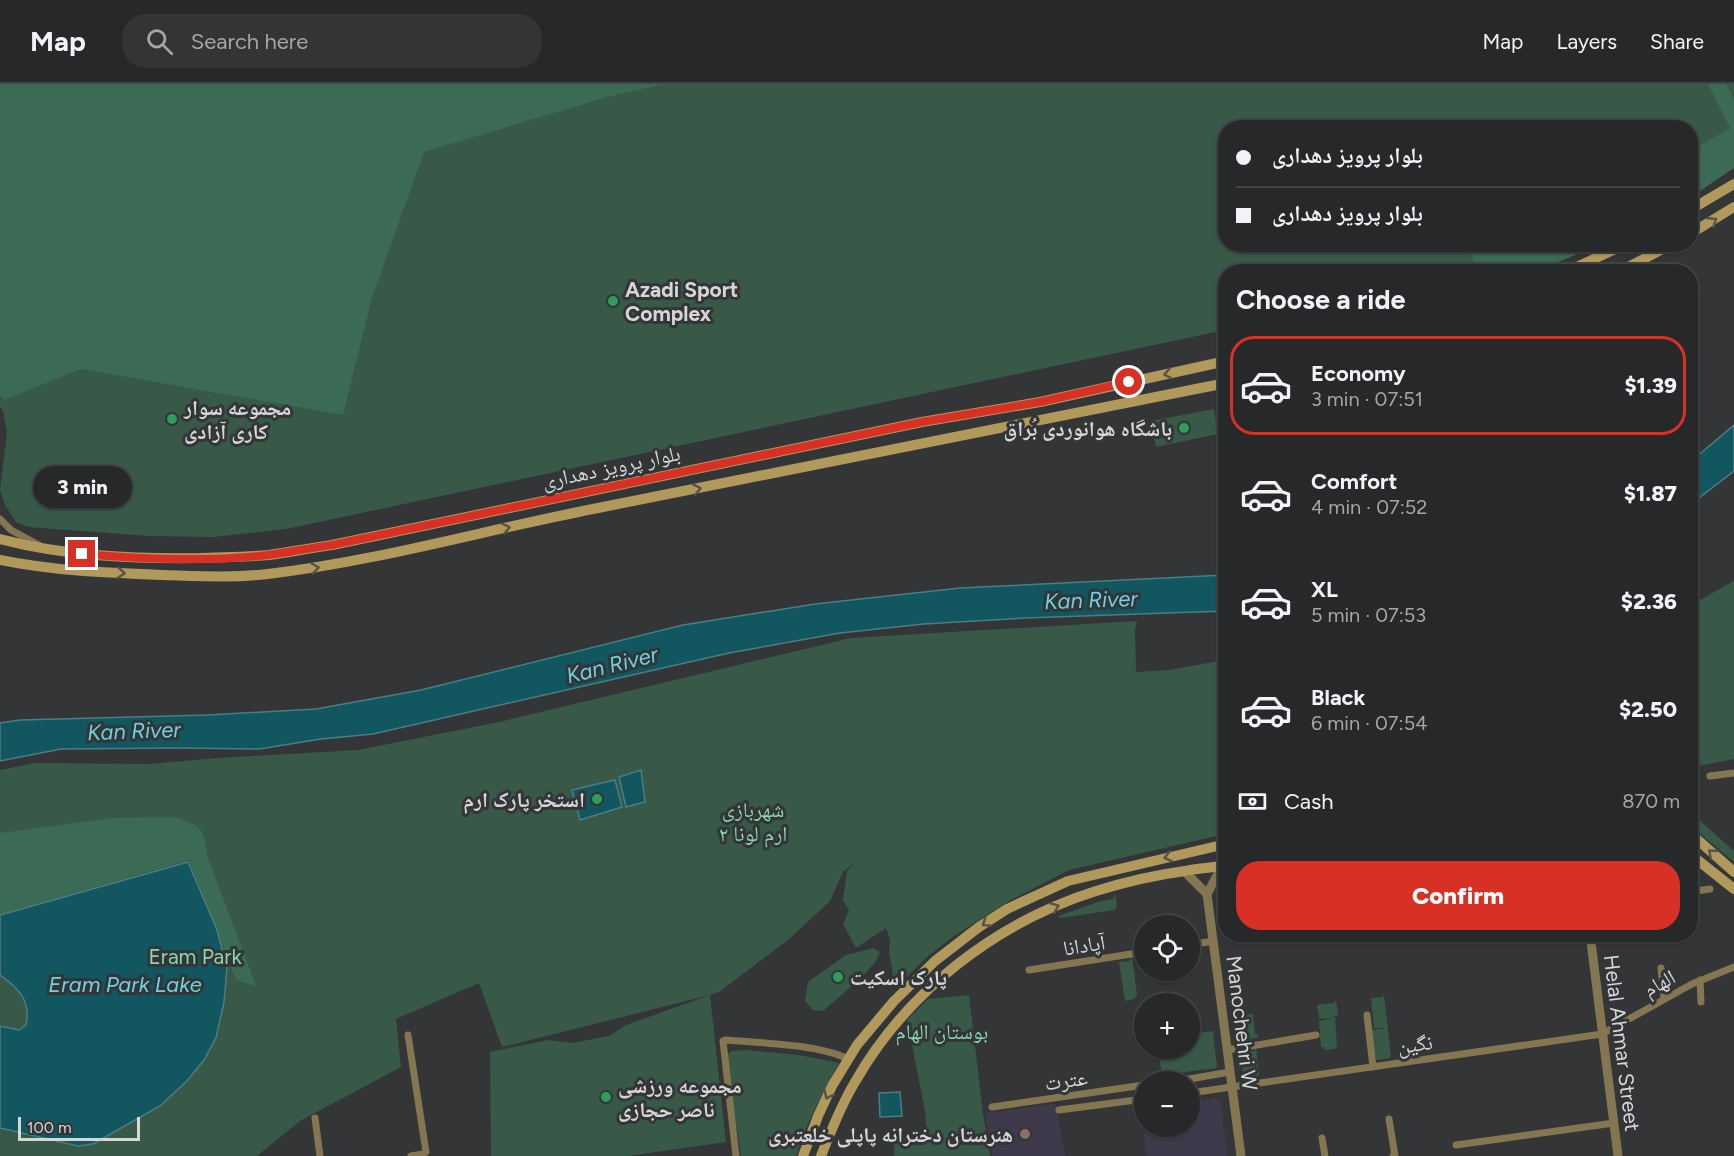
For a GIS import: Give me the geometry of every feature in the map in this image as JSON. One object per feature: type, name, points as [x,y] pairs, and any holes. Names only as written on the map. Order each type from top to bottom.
[{"type":"main road","points":[[1698,205],[1734,184]]},
{"type":"main road","points":[[1698,229],[1734,207]]},
{"type":"main road","points":[[1583,264],[1609,252]]},
{"type":"main road","points":[[1634,264],[1657,252]]},
{"type":"main road","name":"بلوار پرویز دهداری","points":[[0,539],[82,554],[167,559],[267,555],[332,545],[922,422],[1040,402],[1218,363]]},
{"type":"main road","name":"بلوار پرویز دهداری","points":[[0,560],[69,570],[221,578],[321,567],[575,513],[1218,385]]},
{"type":"main road","points":[[1698,840],[1734,872]]},
{"type":"main road","points":[[803,1156],[818,1116],[857,1045],[894,1001],[935,961],[979,927],[1007,909],[1068,881],[1218,846]]},
{"type":"main road","points":[[1698,860],[1734,889]]},
{"type":"main road","points":[[821,1156],[855,1081],[876,1050],[920,997],[975,951],[1017,925],[1054,907],[1096,891],[1184,871],[1218,867]]},
{"type":"street","points":[[0,519],[11,530],[47,549]]},
{"type":"street","points":[[1710,776],[1734,773]]},
{"type":"street","points":[[1184,871],[1207,894],[1218,876]]},
{"type":"street","points":[[1698,891],[1710,889]]},
{"type":"street","name":"Manochehri W","points":[[1207,894],[1241,1156]]},
{"type":"street","points":[[1200,943],[1214,941]]},
{"type":"street","name":"Helal Ahmar Street","points":[[1591,942],[1618,1156]]},
{"type":"street","name":"آپادانا","points":[[1029,970],[1134,954]]},
{"type":"street","points":[[1661,968],[1664,998]]},
{"type":"street","name":"الهام","points":[[1602,1034],[1664,998],[1700,980],[1734,968]]},
{"type":"street","points":[[1700,980],[1701,1002]]},
{"type":"street","points":[[1367,1015],[1373,1067]]},
{"type":"street","name":"نگین","points":[[1200,1092],[1602,1034]]},
{"type":"street","points":[[408,1035],[420,1155],[411,1156]]},
{"type":"street","points":[[1228,1050],[1316,1035]]},
{"type":"street","points":[[736,1156],[723,1041],[809,1049],[848,1059]]},
{"type":"street","points":[[1200,1077],[1230,1072]]},
{"type":"street","name":"عترت","points":[[992,1107],[1134,1086]]},
{"type":"street","points":[[1059,1110],[1134,1100]]},
{"type":"street","points":[[315,1118],[320,1156]]},
{"type":"street","points":[[1389,1119],[1395,1156],[1393,1156]]},
{"type":"street","points":[[1455,1145],[1614,1123]]},
{"type":"street","points":[[1322,1138],[1325,1156]]},
{"type":"shaded area","points":[[1215,1097],[1221,1102],[1227,1156],[1146,1156],[1144,1137],[1200,1137],[1200,1099]]},
{"type":"shaded area","name":"هنرستان دخترانه پاپلی خلعتبری","points":[[1056,1104],[1065,1156],[992,1156],[985,1113]]},
{"type":"green space","name":"Azadi Sport Complex","points":[[0,84],[1734,84],[1734,154],[1698,177],[1698,120],[1218,120],[1218,252],[1546,252],[1510,264],[1218,264],[1218,331],[286,529],[214,537],[149,536],[28,527],[16,522],[5,505],[0,490],[7,433],[3,411],[0,407]]},
{"type":"green space","points":[[0,84],[664,84],[611,96],[424,152],[372,298],[343,415],[81,369],[4,400],[0,395]]},
{"type":"green space","points":[[1708,84],[1726,84],[1734,100],[1734,168],[1698,192],[1698,147],[1730,128]]},
{"type":"green space","points":[[1471,252],[1583,252],[1553,264],[1474,264]]},
{"type":"green space","name":"باشگاه هوانوردی بُراق","points":[[1214,409],[1218,434],[1156,447],[1150,421]]},
{"type":"green space","points":[[1734,581],[1734,759],[1698,766],[1698,601]]},
{"type":"green space","name":"Eram Park","points":[[1137,621],[1135,629],[1136,672],[1169,670],[1218,661],[1218,836],[1069,870],[1009,901],[954,936],[927,957],[895,988],[889,950],[890,940],[886,928],[856,948],[843,924],[849,910],[843,900],[847,871],[856,862],[843,872],[830,901],[788,940],[719,992],[502,1047],[479,983],[396,1019],[401,1067],[300,1121],[257,1156],[0,1156],[0,770],[35,763],[149,764],[358,750],[499,722],[851,638]]},
{"type":"green space","points":[[174,817],[196,826],[203,835],[208,858],[256,986],[236,980],[189,860],[0,914],[0,833],[113,818]]},
{"type":"green space","points":[[1698,819],[1734,851],[1734,862],[1698,832]]},
{"type":"green space","points":[[1115,893],[1117,906],[1115,910],[1059,918],[1058,916],[1113,899]]},
{"type":"green space","name":"پارک اسکیت","points":[[873,948],[880,952],[864,975],[823,1011],[813,1010],[805,1001],[808,982],[846,955]]},
{"type":"green space","points":[[1132,957],[1137,993],[1134,993],[1134,999],[1125,1001],[1119,962],[1129,961]]},
{"type":"green space","name":"مجموعه ورزشی ناصر حجازی","points":[[710,995],[726,1142],[628,1156],[491,1156],[490,1052],[548,1040],[572,1043],[609,1036],[626,1025]]},
{"type":"green space","name":"بوستان الهام","points":[[969,995],[990,1156],[894,1156],[894,1139],[927,1134],[925,1111],[907,1020],[928,999]]},
{"type":"green space","points":[[1384,995],[1391,1056],[1378,1060],[1374,1058],[1371,1030],[1386,1028],[1374,1028],[1371,998]]},
{"type":"green space","points":[[1336,1000],[1338,1015],[1333,1018],[1319,1019],[1317,1005],[1334,1003]]},
{"type":"green space","points":[[1253,1014],[1255,1034],[1259,1036],[1243,1040],[1239,1036],[1237,1016]]},
{"type":"green space","points":[[1335,1016],[1337,1046],[1335,1049],[1325,1050],[1321,1047],[1319,1021]]},
{"type":"green space","points":[[1213,1031],[1217,1068],[1161,1071],[1160,1059],[1200,1059],[1200,1033]]},
{"type":"green space","points":[[1256,1048],[1259,1074],[1248,1077],[1243,1072],[1242,1058],[1245,1052],[1254,1051]]},
{"type":"green space","points":[[732,1051],[799,1055],[839,1063],[810,1120],[796,1156],[741,1156],[726,1055]]},
{"type":"water","points":[[1734,425],[1734,471],[1698,499],[1698,455]]},
{"type":"water","name":"Kan River","points":[[1218,575],[1218,611],[1025,618],[924,624],[840,633],[729,653],[373,734],[321,739],[259,749],[61,749],[0,761],[0,723],[20,720],[207,715],[316,709],[421,690],[683,625],[815,604],[960,588]]},
{"type":"water","points":[[641,770],[645,802],[626,807],[619,777]]},
{"type":"water","name":"استخر پارک ارم","points":[[615,780],[622,807],[580,820],[572,790]]},
{"type":"water","name":"Eram Park Lake","points":[[188,862],[217,930],[227,968],[224,1002],[216,1038],[204,1060],[187,1081],[160,1106],[93,1144],[78,1146],[0,1128],[0,1026],[19,1030],[26,1025],[27,1009],[18,990],[0,975],[0,915]]},
{"type":"water","points":[[900,1092],[902,1116],[880,1117],[879,1093]]},
{"type":"place","name":"Azadi Sport Complex","points":[[613,301]]},
{"type":"place","name":"مجموعه سوار کاری آزادی","points":[[172,419]]},
{"type":"place","name":"باشگاه هوانوردی بُراق","points":[[1184,428]]},
{"type":"place","name":"استخر پارک ارم","points":[[597,799]]},
{"type":"place","name":"پارک اسکیت","points":[[838,977]]},
{"type":"place","name":"مجموعه ورزشی ناصر حجازی","points":[[606,1097]]},
{"type":"place","name":"هنرستان دخترانه پاپلی خلعتبری","points":[[1025,1134]]},
{"type":"route","points":[[82,554],[167,559],[228,557],[267,555],[332,545],[922,422],[1040,402],[1129,382]]},
{"type":"park label","name":"شهربازی ارم لونا ۲","points":[[753,821]]}]
